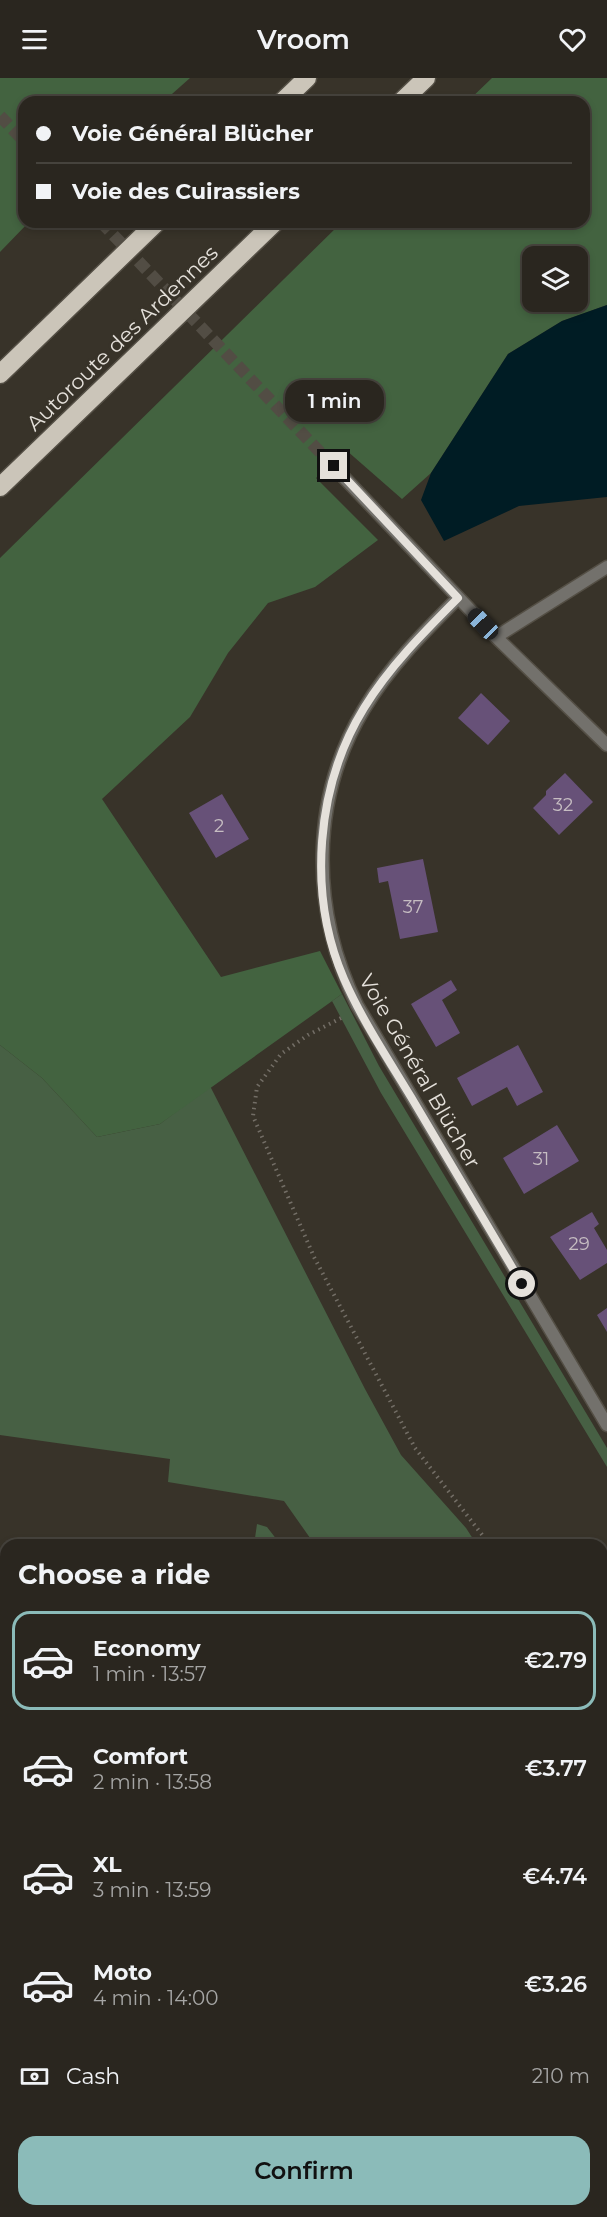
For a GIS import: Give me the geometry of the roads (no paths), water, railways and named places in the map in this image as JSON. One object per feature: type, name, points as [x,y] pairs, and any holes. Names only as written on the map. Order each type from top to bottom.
[{"type":"highway","points":[[288,96],[307,78]]},
{"type":"highway","points":[[407,96],[426,78]]},
{"type":"highway","points":[[0,374],[151,228]]},
{"type":"highway","name":"Autoroute des Ardennes","points":[[0,487],[269,228]]},
{"type":"street","points":[[334,466],[496,637],[607,745]]},
{"type":"street","points":[[496,637],[607,567]]},
{"type":"street","name":"Voie Général Blücher","points":[[458,598],[413,644],[364,708],[335,771],[322,846],[322,881],[334,950],[357,1005],[607,1425]]},
{"type":"water","points":[[607,305],[607,497],[519,506],[444,541],[421,500],[431,473],[508,354],[562,321]]},
{"type":"tunnel","points":[[0,116],[18,135]]},
{"type":"tunnel","points":[[107,228],[334,467]]}]
